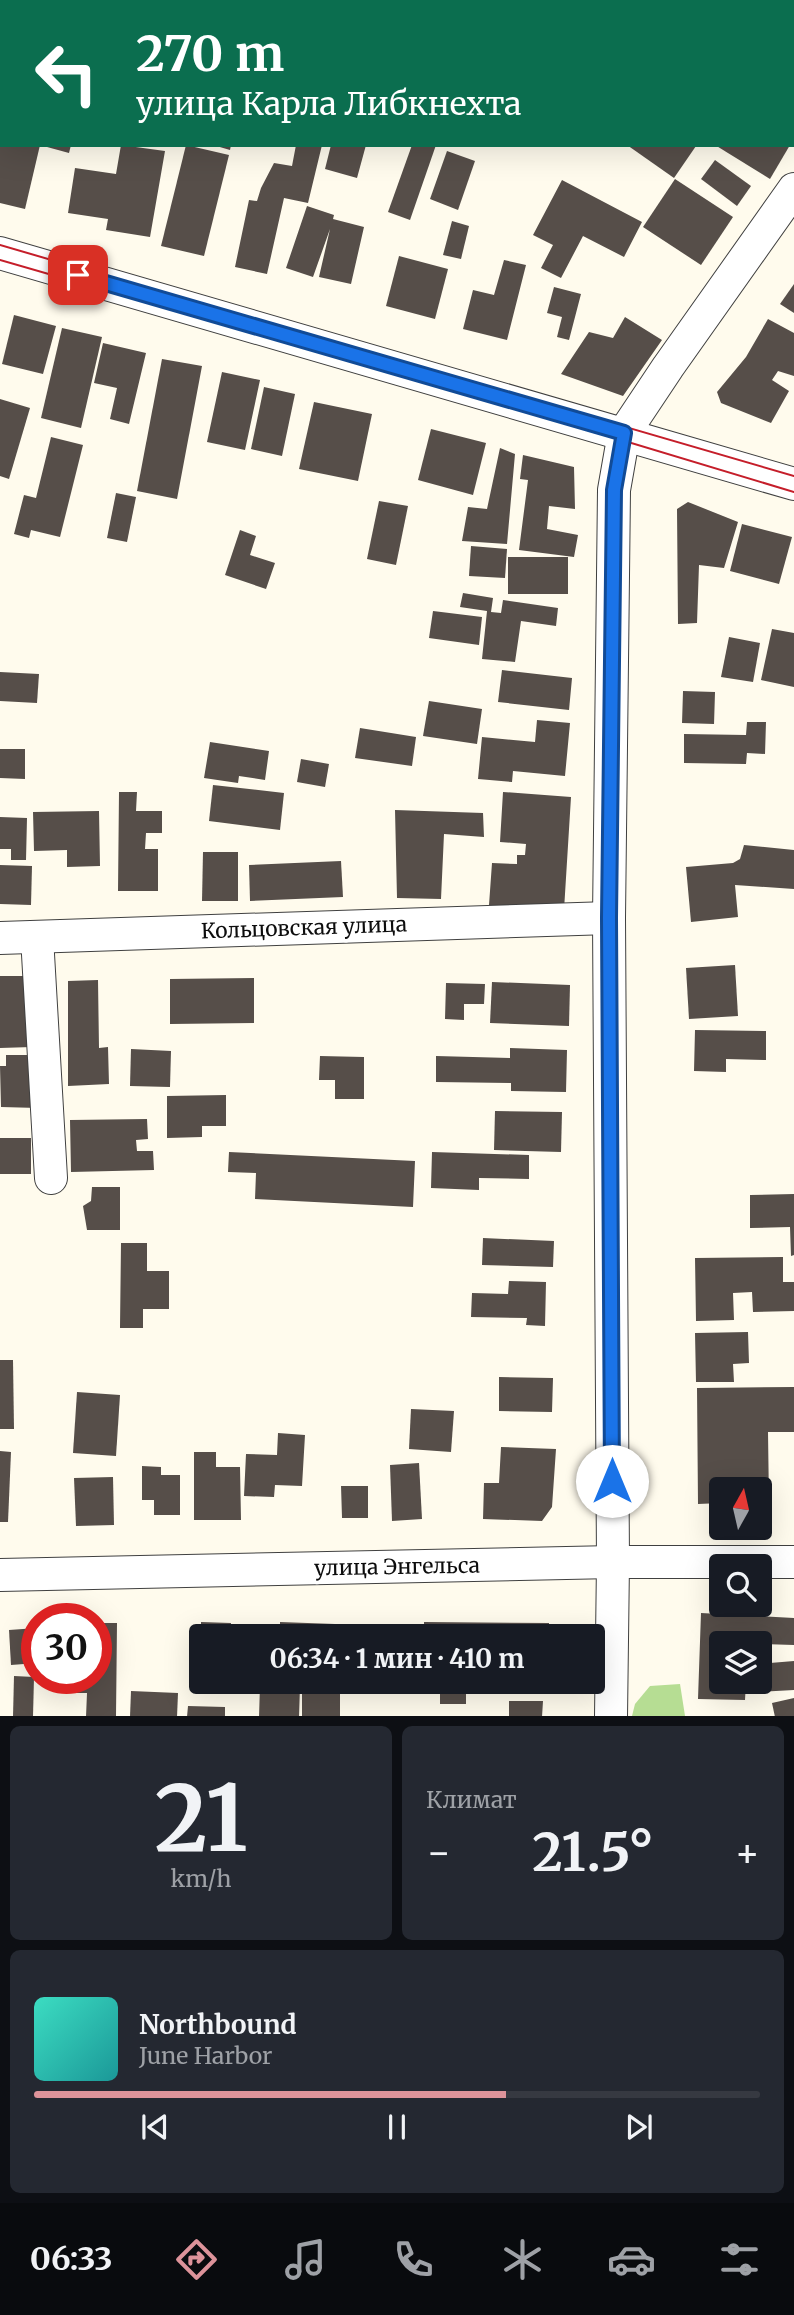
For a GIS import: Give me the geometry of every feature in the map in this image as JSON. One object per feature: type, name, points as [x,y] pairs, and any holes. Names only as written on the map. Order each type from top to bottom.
[{"type":"street","points":[[611,1716],[613,1562],[609,918],[614,490],[624,433],[794,189]]},
{"type":"street","points":[[0,253],[794,484]]},
{"type":"street","name":"Кольцовская улица","points":[[0,938],[609,918]]},
{"type":"street","points":[[37,937],[51,1178]]},
{"type":"street","name":"улица Энгельса","points":[[0,1575],[613,1562],[794,1562]]},
{"type":"green space","points":[[680,1684],[685,1716],[632,1716],[635,1704],[650,1686]]},
{"type":"building","points":[[0,147],[40,147],[25,209],[0,203]]},
{"type":"building","points":[[47,147],[70,147],[69,153]]},
{"type":"building","points":[[121,147],[165,151],[150,237],[106,230],[108,219],[68,213],[75,168],[116,174]]},
{"type":"building","points":[[186,147],[229,155],[204,256],[161,246]]},
{"type":"building","points":[[296,147],[322,147],[308,203],[284,198],[267,274],[235,267],[249,200],[257,201],[274,163],[292,166]]},
{"type":"building","points":[[330,147],[365,147],[357,178],[325,169]]},
{"type":"building","points":[[411,147],[435,147],[410,220],[388,212]]},
{"type":"building","points":[[630,147],[695,147],[674,178]]},
{"type":"building","points":[[718,147],[789,147],[770,179]]},
{"type":"building","points":[[447,151],[475,161],[458,210],[430,199]]},
{"type":"building","points":[[715,160],[751,186],[737,206],[701,179]]},
{"type":"building","points":[[675,179],[733,217],[701,265],[643,227]]},
{"type":"building","points":[[562,180],[642,222],[624,257],[583,236],[561,278],[541,268],[553,245],[533,235]]},
{"type":"building","points":[[307,206],[334,215],[333,219],[364,227],[351,284],[319,277],[330,229],[313,277],[286,268]]},
{"type":"building","points":[[452,221],[469,226],[461,259],[443,255]]},
{"type":"building","points":[[399,256],[448,269],[435,319],[386,306]]},
{"type":"building","points":[[504,260],[526,265],[507,340],[463,329],[473,290],[494,295]]},
{"type":"building","points":[[794,284],[794,313],[780,304]]},
{"type":"building","points":[[554,287],[581,294],[569,340],[557,337],[562,317],[547,313]]},
{"type":"building","points":[[14,315],[56,326],[43,374],[2,364]]},
{"type":"building","points":[[625,317],[662,340],[623,396],[561,374],[589,332],[613,338]]},
{"type":"building","points":[[768,319],[794,333],[794,376],[778,371],[772,380],[789,391],[771,423],[721,403],[717,392],[746,357]]},
{"type":"building","points":[[62,328],[102,337],[81,428],[41,418]]},
{"type":"building","points":[[103,343],[146,353],[129,424],[110,419],[117,388],[94,383]]},
{"type":"building","points":[[162,359],[202,366],[177,499],[137,491]]},
{"type":"building","points":[[222,372],[260,380],[245,450],[207,442]]},
{"type":"building","points":[[264,387],[295,394],[282,456],[251,449]]},
{"type":"building","points":[[0,399],[30,408],[9,479],[0,476]]},
{"type":"building","points":[[314,402],[372,414],[358,481],[299,469]]},
{"type":"building","points":[[431,429],[486,443],[473,495],[418,480]]},
{"type":"building","points":[[51,437],[83,445],[60,537],[31,530],[29,538],[14,534],[24,495],[36,498]]},
{"type":"building","points":[[500,448],[515,454],[507,544],[462,541],[468,507],[487,509]]},
{"type":"building","points":[[523,455],[574,467],[575,509],[549,506],[547,529],[578,535],[574,557],[519,550],[528,480],[520,479]]},
{"type":"building","points":[[116,493],[136,497],[127,542],[107,538]]},
{"type":"building","points":[[379,501],[408,506],[396,565],[367,559]]},
{"type":"building","points":[[688,502],[738,522],[724,568],[699,565],[697,623],[678,624],[677,509]]},
{"type":"building","points":[[742,524],[792,537],[779,584],[730,571]]},
{"type":"building","points":[[240,530],[256,536],[250,555],[275,563],[266,589],[225,575]]},
{"type":"building","points":[[471,546],[507,549],[505,578],[469,576]]},
{"type":"building","points":[[508,557],[568,557],[568,594],[508,594]]},
{"type":"building","points":[[463,593],[493,598],[491,612],[501,613],[503,600],[558,608],[556,626],[521,621],[515,662],[482,659],[487,611],[460,607]]},
{"type":"building","points":[[433,611],[482,617],[479,645],[429,638]]},
{"type":"building","points":[[772,629],[794,633],[794,687],[761,680]]},
{"type":"building","points":[[729,637],[760,643],[753,682],[721,677]]},
{"type":"building","points":[[502,670],[572,678],[569,710],[498,702]]},
{"type":"building","points":[[0,672],[39,674],[37,703],[0,701]]},
{"type":"building","points":[[683,691],[715,692],[714,724],[682,723]]},
{"type":"building","points":[[429,701],[482,709],[477,744],[423,736]]},
{"type":"building","points":[[537,720],[570,723],[565,776],[513,771],[512,782],[478,779],[482,737],[535,742]]},
{"type":"building","points":[[747,722],[766,722],[765,754],[747,753],[746,764],[684,763],[684,734],[746,735]]},
{"type":"building","points":[[360,728],[416,737],[412,766],[355,758]]},
{"type":"building","points":[[210,742],[269,751],[265,780],[239,776],[238,783],[204,778]]},
{"type":"building","points":[[0,749],[25,749],[25,779],[0,778]]},
{"type":"building","points":[[301,759],[329,764],[325,787],[297,782]]},
{"type":"building","points":[[213,785],[284,793],[280,830],[209,821]]},
{"type":"building","points":[[119,792],[137,792],[136,811],[162,811],[162,833],[146,833],[145,849],[158,849],[158,891],[118,891]]},
{"type":"building","points":[[503,792],[571,797],[564,910],[489,905],[492,863],[517,864],[517,855],[525,855],[526,844],[500,842]]},
{"type":"building","points":[[395,810],[483,813],[484,837],[444,834],[441,899],[397,898]]},
{"type":"building","points":[[99,811],[100,866],[67,867],[67,850],[34,851],[33,812]]},
{"type":"building","points":[[0,817],[27,818],[26,860],[11,860],[11,849],[0,849]]},
{"type":"building","points":[[744,845],[794,850],[794,889],[735,885],[738,917],[691,922],[686,867],[733,863],[740,859]]},
{"type":"building","points":[[203,852],[238,852],[238,901],[202,901]]},
{"type":"building","points":[[341,861],[343,897],[250,901],[249,865]]},
{"type":"building","points":[[0,865],[32,866],[31,905],[0,904]]},
{"type":"building","points":[[735,965],[738,1016],[689,1019],[686,968]]},
{"type":"building","points":[[0,976],[31,976],[32,1047],[0,1048]]},
{"type":"building","points":[[254,978],[254,1023],[170,1024],[170,979]]},
{"type":"building","points":[[98,980],[99,1048],[108,1047],[109,1084],[68,1086],[68,981]]},
{"type":"building","points":[[492,982],[570,985],[569,1026],[490,1023]]},
{"type":"building","points":[[446,983],[485,984],[484,1004],[464,1004],[464,1020],[445,1019]]},
{"type":"building","points":[[695,1030],[766,1031],[766,1060],[726,1059],[726,1072],[694,1071]]},
{"type":"building","points":[[510,1048],[567,1050],[566,1092],[511,1091],[511,1083],[436,1082],[436,1056],[510,1058]]},
{"type":"building","points":[[131,1049],[171,1051],[170,1087],[130,1086]]},
{"type":"building","points":[[6,1055],[38,1055],[38,1108],[1,1107],[0,1066],[6,1066]]},
{"type":"building","points":[[320,1056],[364,1057],[364,1099],[335,1099],[335,1080],[319,1080]]},
{"type":"building","points":[[226,1095],[226,1126],[202,1126],[202,1137],[167,1138],[167,1096]]},
{"type":"building","points":[[495,1111],[562,1112],[561,1152],[494,1150]]},
{"type":"building","points":[[147,1119],[148,1139],[136,1140],[137,1151],[153,1151],[154,1170],[71,1172],[70,1120]]},
{"type":"building","points":[[0,1138],[31,1138],[31,1174],[0,1174]]},
{"type":"building","points":[[229,1152],[415,1161],[413,1207],[255,1199],[256,1173],[228,1172]]},
{"type":"building","points":[[432,1152],[529,1155],[529,1179],[479,1178],[479,1190],[431,1188]]},
{"type":"building","points":[[92,1187],[120,1187],[120,1230],[87,1230],[83,1206],[91,1201]]},
{"type":"building","points":[[794,1194],[794,1255],[791,1256],[790,1227],[750,1228],[750,1195]]},
{"type":"building","points":[[483,1238],[554,1241],[553,1267],[482,1265]]},
{"type":"building","points":[[121,1243],[147,1243],[147,1271],[169,1271],[169,1309],[143,1309],[143,1328],[120,1328]]},
{"type":"building","points":[[783,1257],[783,1282],[794,1282],[794,1311],[753,1312],[752,1292],[733,1293],[734,1320],[696,1321],[695,1258]]},
{"type":"building","points":[[509,1281],[546,1282],[545,1326],[526,1325],[527,1318],[471,1317],[472,1293],[508,1294]]},
{"type":"building","points":[[748,1332],[749,1363],[733,1364],[734,1382],[696,1382],[695,1333]]},
{"type":"building","points":[[0,1360],[13,1360],[14,1429],[0,1429]]},
{"type":"building","points":[[499,1377],[553,1378],[552,1412],[499,1411]]},
{"type":"building","points":[[794,1387],[794,1432],[768,1432],[769,1477],[709,1477],[709,1504],[698,1504],[697,1388]]},
{"type":"building","points":[[77,1392],[120,1395],[116,1456],[73,1453]]},
{"type":"building","points":[[411,1409],[454,1411],[451,1452],[409,1449]]},
{"type":"building","points":[[278,1433],[305,1435],[302,1486],[275,1485],[274,1497],[244,1496],[246,1454],[277,1455]]},
{"type":"building","points":[[501,1447],[556,1449],[552,1507],[542,1521],[483,1519],[484,1483],[499,1483]]},
{"type":"building","points":[[0,1451],[11,1452],[8,1522],[0,1522]]},
{"type":"building","points":[[194,1452],[216,1452],[216,1467],[240,1467],[241,1520],[194,1520]]},
{"type":"building","points":[[419,1463],[422,1519],[392,1521],[390,1465]]},
{"type":"building","points":[[142,1466],[161,1467],[161,1475],[180,1475],[180,1515],[154,1515],[154,1500],[142,1500]]},
{"type":"building","points":[[113,1477],[114,1525],[76,1526],[74,1478]]},
{"type":"building","points":[[341,1486],[368,1486],[368,1518],[342,1518]]},
{"type":"building","points":[[701,1613],[709,1613],[709,1617],[794,1618],[794,1645],[772,1644],[772,1631],[709,1631],[709,1694],[745,1694],[745,1700],[698,1699]]},
{"type":"building","points":[[201,1622],[231,1623],[231,1624]]},
{"type":"building","points":[[280,1622],[335,1624],[280,1624]]},
{"type":"building","points":[[424,1622],[549,1623],[549,1624]]},
{"type":"building","points":[[112,1623],[117,1623],[116,1716],[86,1716],[87,1694],[112,1694]]},
{"type":"building","points":[[21,1629],[21,1664],[11,1665],[9,1630]]},
{"type":"building","points":[[794,1661],[794,1690],[772,1691],[772,1663]]},
{"type":"building","points":[[14,1676],[21,1676],[21,1694],[34,1694],[33,1716],[13,1716]]},
{"type":"building","points":[[131,1691],[178,1693],[177,1716],[130,1716]]},
{"type":"building","points":[[260,1694],[300,1694],[299,1716],[259,1716]]},
{"type":"building","points":[[302,1694],[340,1694],[340,1716],[302,1716]]},
{"type":"building","points":[[440,1694],[466,1694],[466,1704],[440,1704]]},
{"type":"building","points":[[794,1698],[794,1716],[775,1716],[772,1703]]},
{"type":"building","points":[[509,1701],[543,1701],[542,1716],[509,1716]]},
{"type":"building","points":[[188,1706],[225,1707],[225,1716],[187,1716]]},
{"type":"tram line","points":[[0,245],[794,476]]},
{"type":"tram line","points":[[0,260],[794,492]]},
{"type":"route","points":[[78,275],[624,433],[614,490],[609,864],[612,1481]]}]
